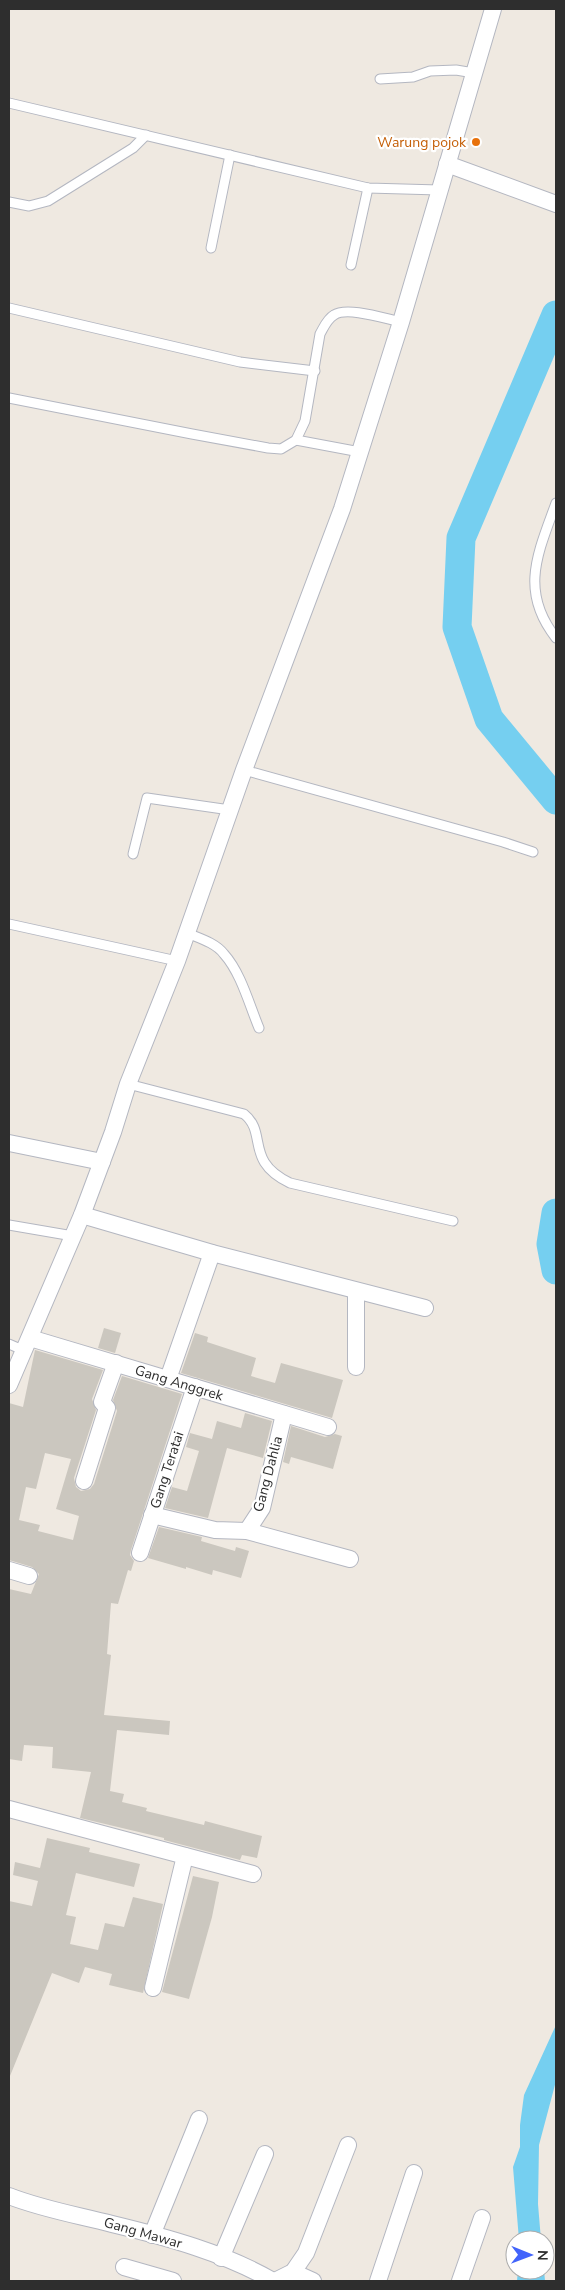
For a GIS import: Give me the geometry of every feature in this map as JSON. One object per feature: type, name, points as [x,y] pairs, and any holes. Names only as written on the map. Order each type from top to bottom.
[{"type":"street","points":[[9,1385],[28,1345],[82,1215],[128,1084],[177,961],[244,770],[342,509],[401,322],[493,9]]},
{"type":"street","points":[[447,164],[556,204]]},
{"type":"street","points":[[9,1144],[102,1162]]},
{"type":"street","points":[[82,1215],[212,1253],[425,1308]]},
{"type":"street","points":[[168,1379],[212,1253]]},
{"type":"street","points":[[356,1291],[356,1367]]},
{"type":"street","name":"Gang Anggrek","points":[[28,1345],[116,1363],[328,1427]]},
{"type":"street","points":[[84,1481],[107,1408],[102,1402],[116,1363]]},
{"type":"street","name":"Gang Teratai","points":[[140,1553],[195,1387]]},
{"type":"street","name":"Gang Dahlia","points":[[247,1531],[262,1508],[284,1414]]},
{"type":"street","points":[[152,1515],[214,1530],[247,1531],[350,1559]]},
{"type":"street","points":[[9,1570],[29,1576]]},
{"type":"street","points":[[9,1809],[253,1874]]},
{"type":"street","points":[[153,1988],[185,1856]]},
{"type":"street","points":[[152,2235],[199,2120]]},
{"type":"street","points":[[274,2281],[293,2272],[306,2253],[348,2145]]},
{"type":"street","points":[[221,2258],[265,2154]]},
{"type":"street","points":[[378,2281],[414,2173]]},
{"type":"street","name":"Gang Mawar","points":[[9,2196],[29,2204],[152,2235],[221,2258],[274,2281]]},
{"type":"street","points":[[460,2281],[482,2218]]},
{"type":"street","points":[[124,2267],[173,2281]]},
{"type":"street","points":[[293,2272],[313,2281]]},
{"type":"lane","points":[[380,79],[413,77],[439,71],[456,70],[474,73]]},
{"type":"lane","points":[[9,103],[368,188],[439,190]]},
{"type":"lane","points":[[9,202],[29,206],[48,201],[133,148],[146,135]]},
{"type":"lane","points":[[211,248],[230,155]]},
{"type":"lane","points":[[351,265],[368,188]]},
{"type":"lane","points":[[9,308],[240,362],[315,371]]},
{"type":"lane","points":[[9,398],[281,449],[296,440],[306,421],[320,334],[326,322],[335,314],[349,312],[401,322]]},
{"type":"lane","points":[[296,440],[360,452]]},
{"type":"lane","points":[[556,503],[539,549],[534,580],[537,607],[556,638]]},
{"type":"lane","points":[[244,770],[533,852]]},
{"type":"lane","points":[[133,854],[147,798],[230,810]]},
{"type":"lane","points":[[9,924],[177,961]]},
{"type":"lane","points":[[187,933],[205,940],[224,953],[236,973],[259,1028]]},
{"type":"lane","points":[[128,1084],[244,1114],[253,1125],[258,1150],[264,1164],[274,1176],[290,1183],[453,1221]]},
{"type":"lane","points":[[9,1225],[74,1236]]},
{"type":"lane","points":[[9,1344],[28,1345]]},
{"type":"water","points":[[556,2025],[556,2081],[539,2145],[538,2204],[540,2230],[518,2230],[513,2167],[520,2147],[520,2125],[524,2095]]},
{"type":"water","points":[[545,2280],[545,2281],[517,2281]]},
{"type":"building","points":[[104,1328],[121,1333],[115,1353],[98,1348]]},
{"type":"building","points":[[195,1333],[208,1337],[207,1342],[256,1358],[251,1376],[275,1383],[281,1363],[343,1380],[332,1418],[181,1373]]},
{"type":"building","points":[[35,1350],[103,1370],[92,1399],[96,1410],[74,1478],[76,1487],[81,1491],[90,1489],[94,1484],[117,1411],[113,1400],[122,1376],[182,1394],[131,1550],[130,1555],[134,1561],[131,1571],[128,1570],[118,1604],[111,1603],[107,1654],[111,1655],[104,1715],[170,1721],[169,1735],[117,1730],[110,1791],[124,1794],[122,1802],[147,1808],[146,1811],[204,1825],[205,1821],[262,1836],[257,1858],[242,1855],[240,1860],[164,1840],[164,1838],[80,1818],[91,1772],[52,1768],[53,1747],[24,1745],[22,1761],[9,1759],[9,1589],[31,1594],[39,1574],[32,1567],[9,1560],[9,1403],[23,1407]],"holes":[[[45,1453],[71,1459],[56,1509],[79,1516],[73,1540],[38,1531],[40,1525],[19,1520],[26,1487],[36,1489]]]},
{"type":"building","points":[[245,1413],[272,1421],[263,1458],[227,1448],[208,1518],[165,1508],[172,1487],[187,1491],[199,1451],[186,1447],[190,1433],[212,1439],[217,1421],[241,1428]]},
{"type":"building","points":[[291,1426],[325,1437],[335,1434],[342,1436],[333,1469],[291,1457],[289,1464],[283,1462]]},
{"type":"building","points":[[159,1527],[202,1537],[201,1541],[235,1551],[236,1547],[249,1551],[241,1578],[213,1570],[212,1575],[148,1558]]},
{"type":"building","points":[[47,1838],[90,1848],[89,1852],[140,1864],[134,1887],[76,1873],[66,1915],[76,1917],[70,1944],[98,1950],[105,1923],[124,1927],[133,1897],[163,1904],[143,1993],[109,1985],[112,1974],[85,1967],[79,1983],[52,1973],[10,2076],[9,1901],[32,1906],[38,1881],[13,1875],[15,1862],[40,1868]]},
{"type":"building","points":[[193,1876],[219,1882],[212,1917],[189,1999],[162,1992]]},
{"type":"waterway","points":[[556,315],[461,538],[457,627],[489,719],[556,800]]},
{"type":"waterway","points":[[556,1213],[551,1244],[556,1270]]},
{"type":"place","name":"Warung pojok","points":[[476,142]]}]
